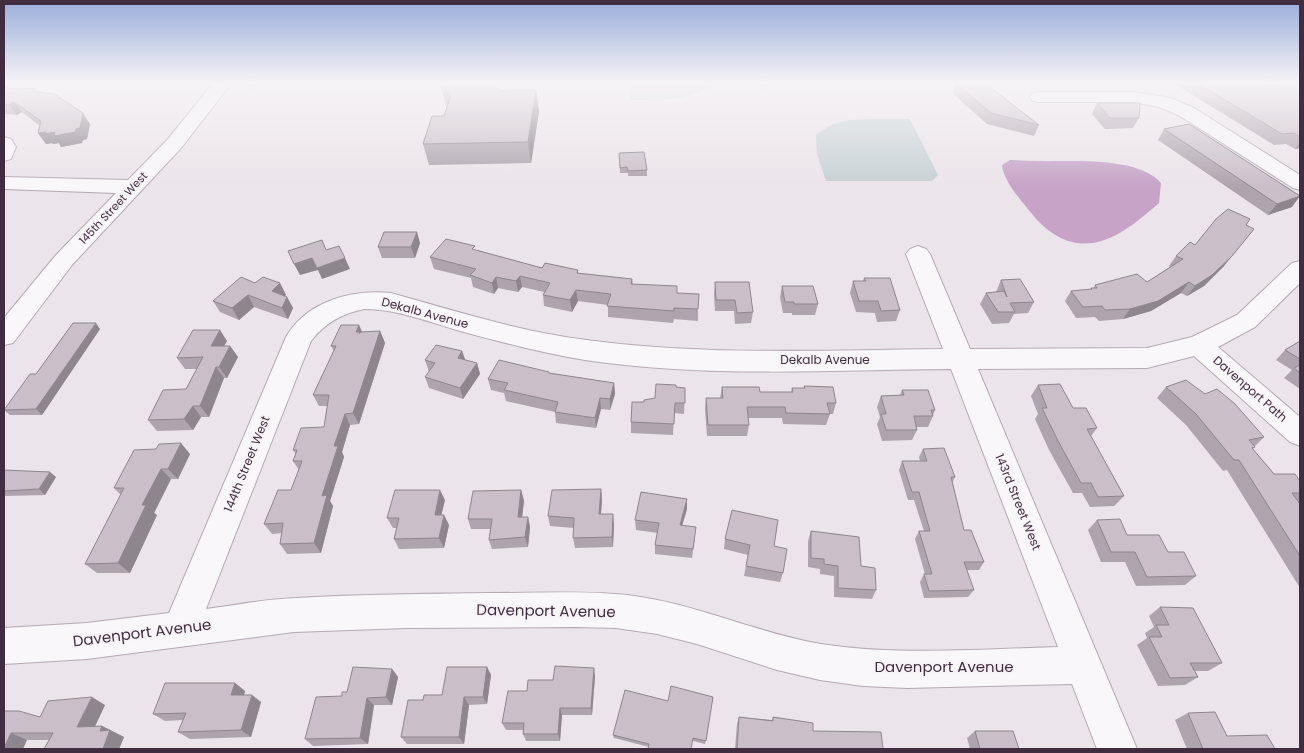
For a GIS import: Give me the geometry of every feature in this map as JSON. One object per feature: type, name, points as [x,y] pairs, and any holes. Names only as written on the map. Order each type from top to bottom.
[{"type":"street","name":"145th Street West","points":[[4,336],[64,260],[176,143],[196,117]]},
{"type":"street","points":[[1195,117],[1298,180]]},
{"type":"street","points":[[4,143],[6,147],[4,155]]},
{"type":"street","points":[[4,183],[132,187]]},
{"type":"street","name":"143rd Street West","points":[[918,254],[1117,749]]},
{"type":"street","name":"Dekalb Avenue","points":[[330,311],[356,302],[383,300],[425,310],[488,330],[552,345],[655,358],[726,360],[1147,358],[1199,345],[1246,321],[1300,269]]},
{"type":"street","name":"144th Street West","points":[[180,629],[299,337],[312,323],[330,311]]},
{"type":"street","name":"Davenport Path","points":[[1199,345],[1300,434]]},
{"type":"street","name":"Davenport Avenue","points":[[4,646],[87,641],[294,616],[352,612],[567,610],[616,611],[657,617],[698,626],[777,652],[820,662],[863,667],[906,669],[1083,665]]},
{"type":"shaded area","points":[[910,119],[938,175],[932,181],[826,181],[817,154],[816,135],[831,125],[844,121]]},
{"type":"shaded area","points":[[1010,160],[1103,162],[1137,168],[1150,174],[1161,183],[1159,203],[1134,224],[1107,239],[1093,243],[1079,243],[1064,239],[1042,225],[1012,188],[1005,176],[1002,165]]},
{"type":"building","points":[[36,117],[82,117],[80,128],[76,129],[75,132],[54,136],[55,132],[38,133],[41,121]]},
{"type":"building","points":[[432,117],[532,117],[528,142],[423,144]]},
{"type":"building","points":[[1008,117],[1029,117],[1039,125]]},
{"type":"building","points":[[1109,117],[1139,117],[1139,118]]},
{"type":"building","points":[[1254,117],[1300,117],[1300,137],[1294,133],[1282,134]]},
{"type":"building","points":[[1189,124],[1300,196],[1277,204],[1164,129]]},
{"type":"building","points":[[644,152],[647,170],[628,171],[627,167],[620,168],[619,153]]},
{"type":"building","points":[[1228,209],[1250,219],[1246,225],[1254,229],[1232,256],[1212,275],[1195,286],[1189,282],[1158,301],[1130,309],[1105,310],[1102,306],[1083,307],[1071,291],[1097,288],[1095,285],[1137,274],[1147,282],[1183,259],[1176,256],[1190,242],[1195,245],[1216,219]]},
{"type":"building","points":[[384,232],[417,232],[411,247],[378,247]]},
{"type":"building","points":[[446,239],[475,246],[472,249],[542,268],[545,263],[578,270],[577,273],[632,279],[631,284],[677,286],[677,293],[699,294],[698,309],[674,308],[674,311],[607,306],[611,294],[576,290],[570,300],[543,295],[550,283],[520,276],[516,281],[496,277],[492,283],[470,275],[476,269],[430,257]]},
{"type":"building","points":[[322,240],[326,250],[339,246],[345,258],[317,268],[312,258],[294,264],[288,251]]},
{"type":"building","points":[[241,277],[255,283],[263,277],[280,283],[272,291],[287,297],[282,308],[248,295],[232,308],[213,301]]},
{"type":"building","points":[[864,278],[890,278],[900,310],[881,311],[878,301],[859,301],[853,281],[866,281]]},
{"type":"building","points":[[1020,279],[1034,302],[1010,303],[1015,312],[998,312],[986,293],[1004,291],[1007,297],[1001,280]]},
{"type":"building","points":[[715,282],[749,282],[753,312],[737,313],[735,300],[716,300]]},
{"type":"building","points":[[782,286],[813,286],[818,304],[785,302]]},
{"type":"building","points":[[73,323],[96,323],[36,409],[4,410],[30,374],[36,374]]},
{"type":"building","points":[[341,325],[359,325],[356,332],[360,332],[359,334],[361,332],[380,331],[353,413],[345,414],[334,446],[338,446],[322,496],[327,495],[314,543],[280,544],[283,523],[264,524],[278,490],[291,490],[302,461],[293,461],[297,450],[293,450],[301,428],[324,427],[329,395],[313,395],[336,346],[331,346]]},
{"type":"building","points":[[193,330],[220,330],[211,346],[230,346],[219,367],[216,367],[200,406],[193,406],[184,419],[148,420],[163,390],[186,389],[203,357],[177,358]]},
{"type":"building","points":[[1300,341],[1300,359],[1285,350]]},
{"type":"building","points":[[436,345],[462,351],[458,358],[477,363],[460,388],[425,377],[435,363],[425,360]]},
{"type":"building","points":[[499,360],[549,373],[614,383],[610,399],[600,398],[595,418],[555,412],[558,402],[504,390],[508,383],[488,379]]},
{"type":"building","points":[[1300,365],[1300,373],[1294,368]]},
{"type":"building","points":[[1186,380],[1205,394],[1217,389],[1235,404],[1264,437],[1249,440],[1255,447],[1252,448],[1274,474],[1295,474],[1300,481],[1300,493],[1292,493],[1300,504],[1300,556],[1239,460],[1234,460],[1196,414],[1166,387]]},
{"type":"building","points":[[656,384],[676,385],[676,387],[685,388],[685,403],[675,403],[674,424],[631,422],[632,402],[644,402],[644,400],[655,398]]},
{"type":"building","points":[[1060,384],[1073,408],[1086,408],[1097,428],[1087,429],[1124,496],[1098,497],[1091,483],[1081,483],[1042,408],[1047,408],[1038,385]]},
{"type":"building","points":[[804,386],[833,387],[836,403],[827,403],[830,414],[786,413],[785,407],[747,407],[749,425],[708,425],[706,398],[723,398],[722,387],[759,387],[760,392],[793,392],[792,388],[805,388]]},
{"type":"building","points":[[902,390],[928,390],[935,410],[931,410],[933,416],[914,416],[917,430],[886,430],[881,414],[886,414],[881,396],[904,395]]},
{"type":"building","points":[[181,443],[168,469],[161,469],[142,505],[146,505],[118,563],[85,564],[124,488],[114,488],[134,450],[156,449],[159,444]]},
{"type":"building","points":[[944,448],[955,477],[951,477],[964,530],[971,530],[984,562],[964,562],[974,590],[929,591],[924,574],[932,574],[919,531],[930,531],[919,492],[912,492],[902,461],[927,461],[923,449]]},
{"type":"building","points":[[4,470],[50,472],[39,489],[4,491]]},
{"type":"building","points":[[601,489],[599,514],[613,514],[612,537],[573,538],[574,518],[548,516],[552,490]]},
{"type":"building","points":[[395,490],[440,490],[435,515],[444,515],[439,538],[394,539],[399,518],[387,518]]},
{"type":"building","points":[[521,490],[518,517],[528,517],[525,537],[489,540],[492,519],[468,519],[473,491]]},
{"type":"building","points":[[641,492],[687,499],[680,525],[696,527],[693,549],[655,545],[659,523],[635,520]]},
{"type":"building","points":[[732,510],[778,520],[774,546],[787,549],[783,573],[746,566],[750,545],[725,539]]},
{"type":"building","points":[[1120,519],[1127,535],[1159,535],[1168,552],[1184,552],[1196,576],[1147,577],[1135,552],[1111,552],[1097,520]]},
{"type":"building","points":[[811,531],[859,537],[861,566],[875,568],[876,590],[838,588],[838,566],[824,564],[824,559],[811,558]]},
{"type":"building","points":[[1160,607],[1193,608],[1222,663],[1190,663],[1198,677],[1170,678],[1149,637],[1162,637],[1156,625],[1169,625]]},
{"type":"building","points":[[555,666],[594,668],[591,708],[560,708],[558,734],[523,734],[524,723],[502,723],[508,691],[527,691],[528,680],[553,680]]},
{"type":"building","points":[[353,667],[392,669],[386,697],[367,698],[360,738],[305,739],[316,697],[342,696],[342,692],[347,692]]},
{"type":"building","points":[[447,667],[487,667],[483,697],[464,697],[459,737],[401,737],[408,700],[423,700],[424,695],[442,695]]},
{"type":"building","points":[[165,683],[235,683],[231,695],[252,695],[241,730],[178,732],[186,713],[153,714]]},
{"type":"building","points":[[671,686],[713,697],[706,741],[693,738],[691,749],[648,749],[649,744],[613,735],[625,690],[668,701]]},
{"type":"building","points":[[92,697],[77,727],[102,726],[100,731],[110,730],[103,749],[44,749],[53,733],[11,733],[4,748],[4,711],[19,711],[40,717],[48,701]]},
{"type":"building","points":[[1215,712],[1227,736],[1267,735],[1275,749],[1203,749],[1188,713]]},
{"type":"building","points":[[739,717],[773,721],[773,717],[813,723],[813,731],[881,732],[883,749],[737,749]]},
{"type":"building","points":[[975,731],[1013,731],[1019,749],[980,749]]}]
